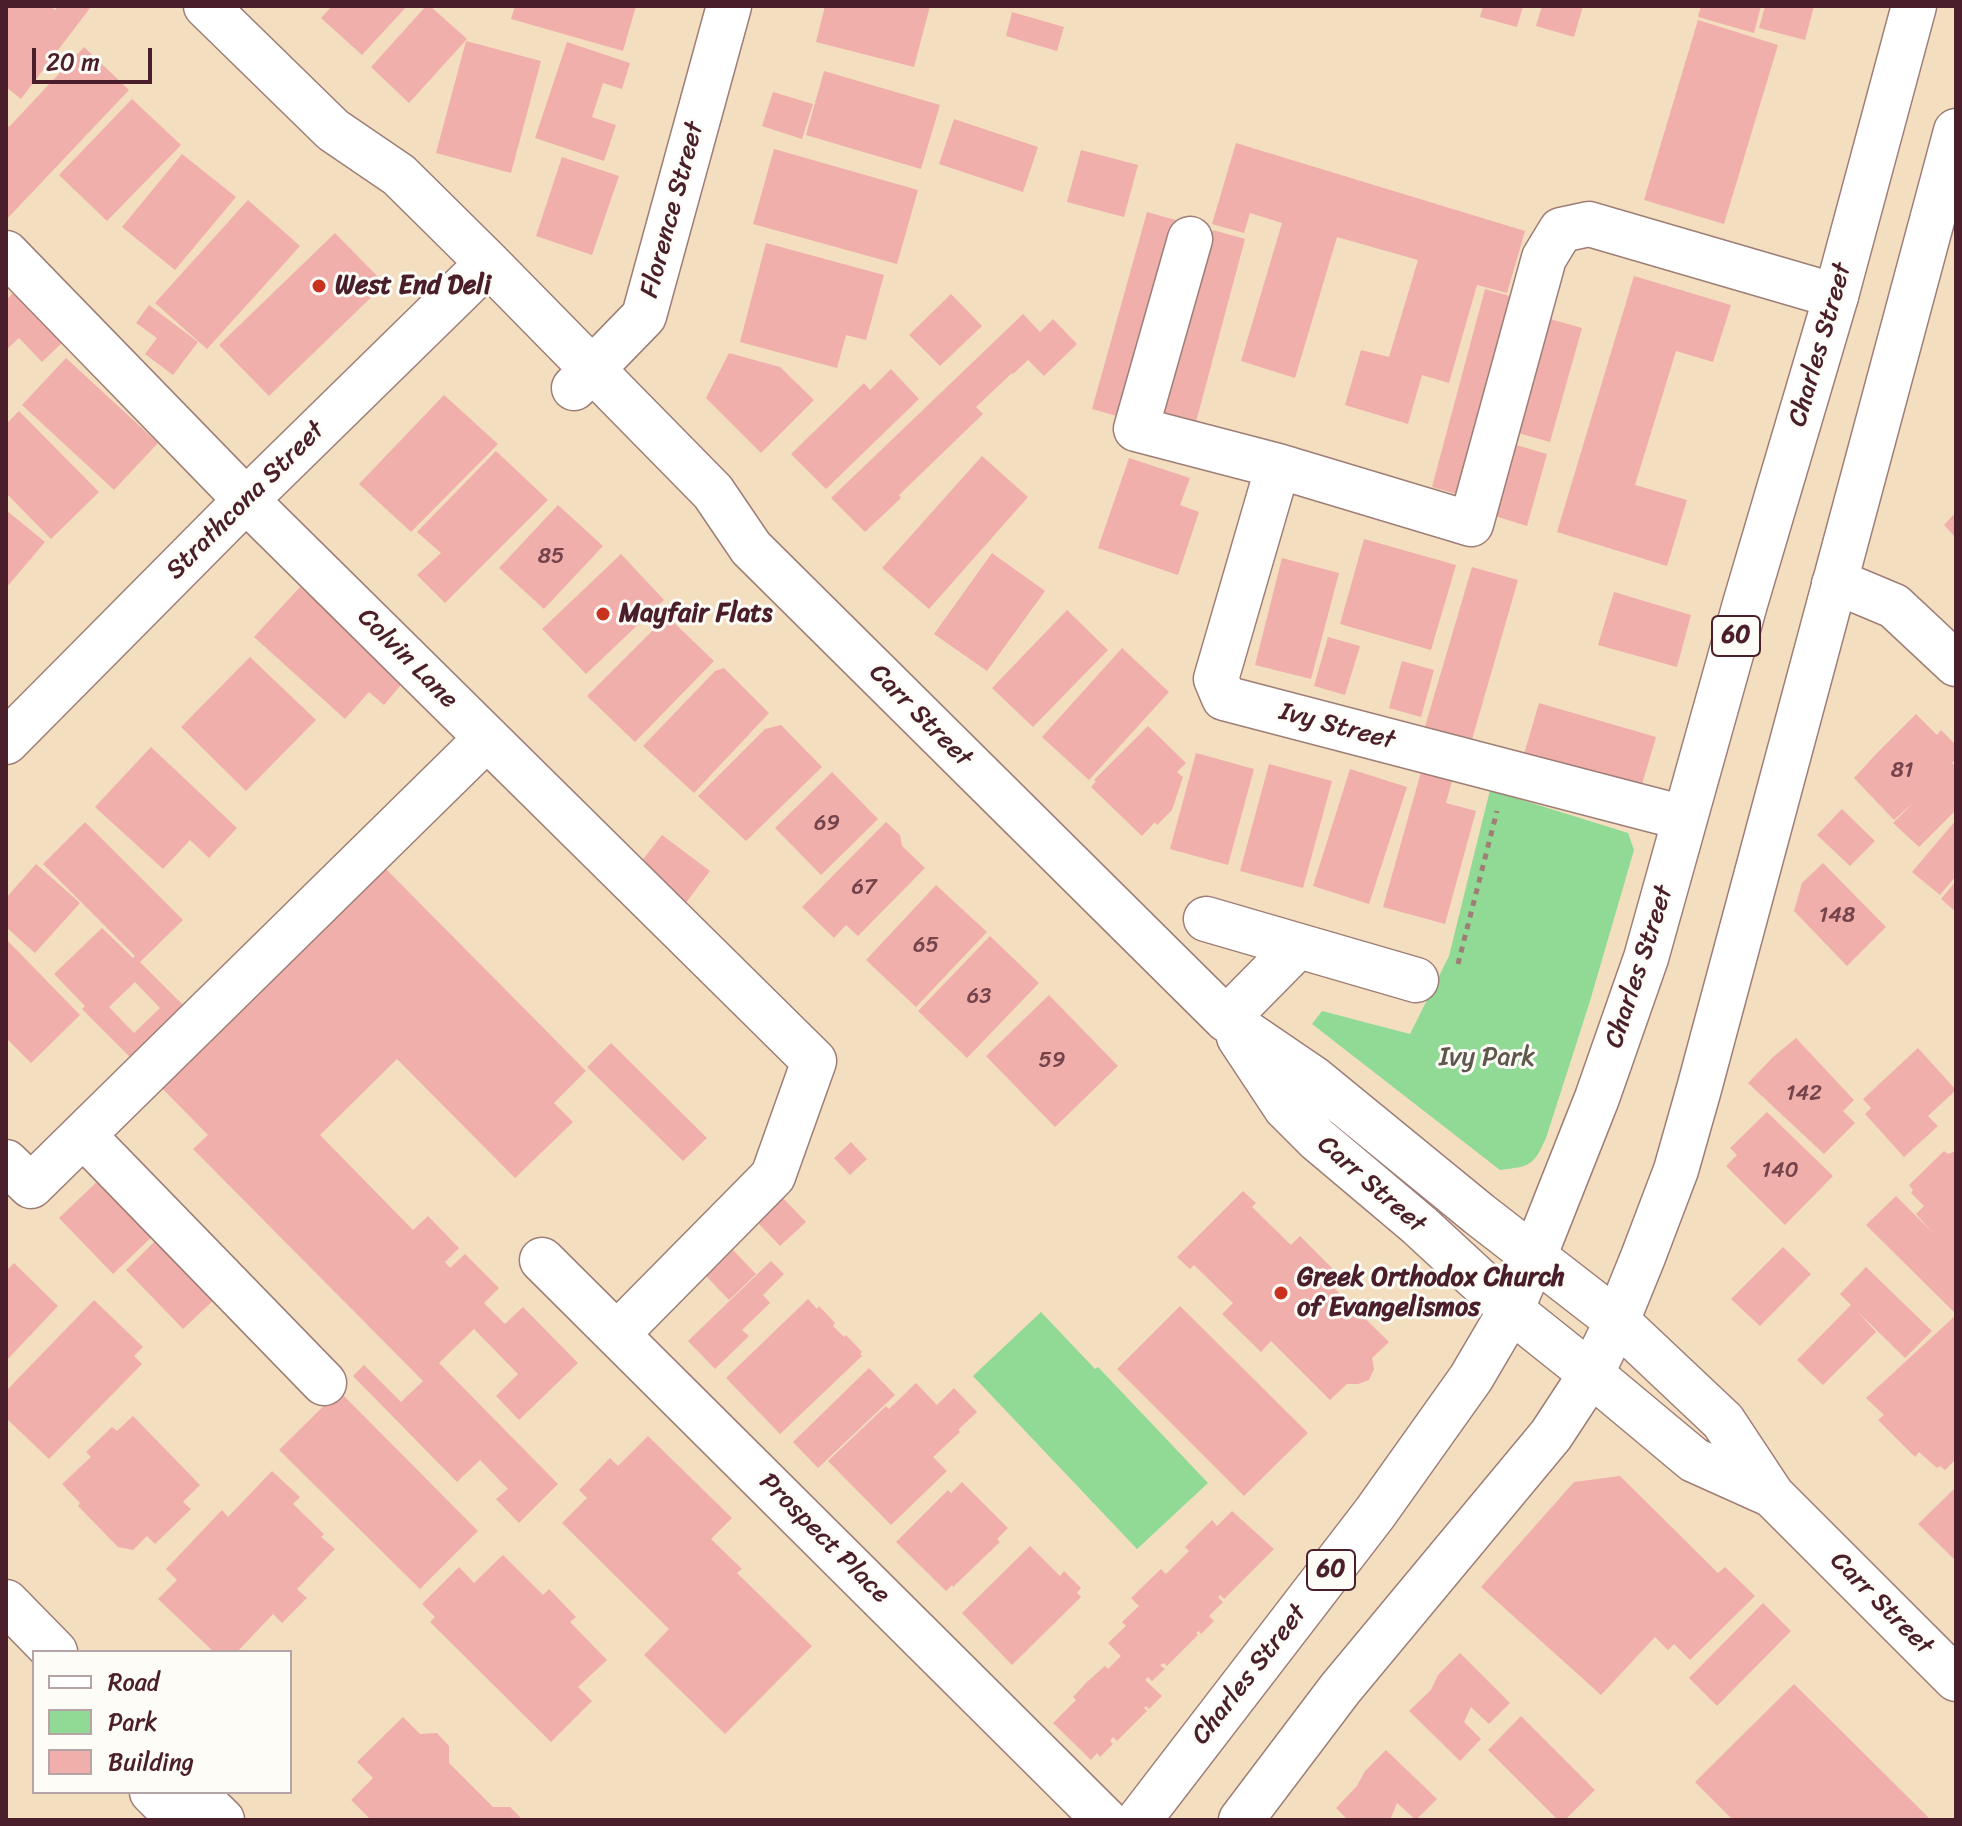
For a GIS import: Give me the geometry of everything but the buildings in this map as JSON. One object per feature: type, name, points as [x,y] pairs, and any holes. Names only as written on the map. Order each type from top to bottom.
[{"type":"main road","name":"Carr Street","points":[[206,6],[333,130],[372,190],[478,273],[583,378],[687,504],[751,548],[1226,1019],[1314,1079],[1617,1321],[1723,1421],[1772,1495],[1956,1679]]},
{"type":"main road","name":"Florence Street","points":[[583,378],[644,316],[729,6]]},
{"type":"main road","name":"Charles Street","points":[[1139,1820],[1375,1513],[1471,1378],[1511,1310],[1534,1257],[1597,1098],[1646,958],[1836,296],[1914,6]]},
{"type":"main road","points":[[1241,1820],[1340,1689],[1551,1435],[1591,1374],[1617,1321],[1676,1170],[1956,131]]},
{"type":"main road","points":[[1190,239],[1136,429],[1278,466],[1471,524],[1544,258],[1561,230],[1589,224],[1836,296]]},
{"type":"main road","name":"Colvin Lane","points":[[10,265],[814,1061],[773,1176],[617,1334]]},
{"type":"main road","name":"Strathcona Street","points":[[6,742],[246,500],[478,273]]},
{"type":"main road","name":"Ivy Street","points":[[1278,466],[1216,679],[1224,698],[1684,818]]},
{"type":"main road","points":[[1834,584],[1894,606],[1956,664]]},
{"type":"main road","points":[[6,1162],[31,1186],[487,738]]},
{"type":"main road","points":[[1206,919],[1416,980]]},
{"type":"main road","points":[[1226,1019],[1298,946]]},
{"type":"main road","name":"Carr Street","points":[[1226,1019],[1286,1108],[1511,1310],[1694,1460],[1772,1495]]},
{"type":"main road","points":[[83,1135],[324,1383]]},
{"type":"main road","name":"Prospect Place","points":[[542,1260],[1105,1820]]},
{"type":"main road","points":[[6,1602],[53,1650]]},
{"type":"main road","points":[[6,1646],[32,1672]]},
{"type":"main road","points":[[154,1794],[180,1820]]},
{"type":"main road","points":[[195,1794],[222,1820]]},
{"type":"path","points":[[1458,964],[1507,772]]},
{"type":"green space","name":"Ivy Park","points":[[1490,790],[1628,833],[1634,850],[1546,1138],[1534,1160],[1500,1170],[1312,1024],[1322,1011],[1410,1034],[1449,956]]},
{"type":"green space","points":[[1041,1312],[1208,1483],[1137,1549],[973,1376]]},
{"type":"place","name":"West End Deli","points":[[319,286]]},
{"type":"place","name":"Mayfair Flats","points":[[603,614]]},
{"type":"place","name":"Greek Orthodox Church of Evangelismos","points":[[1281,1293]]}]
